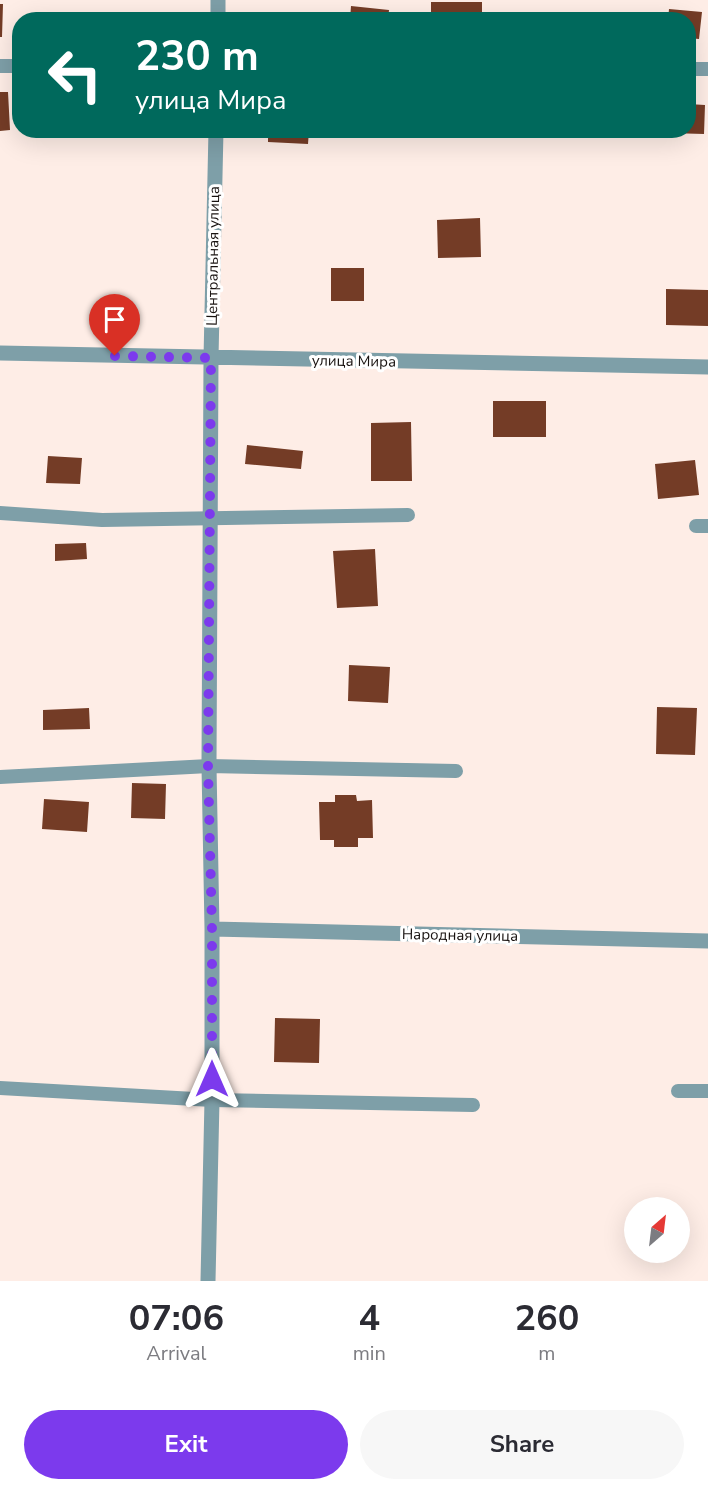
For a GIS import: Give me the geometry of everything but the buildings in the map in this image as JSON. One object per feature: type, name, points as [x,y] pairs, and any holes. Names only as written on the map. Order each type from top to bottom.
[{"type":"street","name":"Центральная улица","points":[[208,1281],[212,1100],[212,929],[208,766],[211,358],[216,138]]},
{"type":"street","name":"улица Мира","points":[[0,353],[708,367]]},
{"type":"street","name":"Народная улица","points":[[212,929],[708,941]]},
{"type":"lane","points":[[0,513],[102,520],[211,516],[408,515]]},
{"type":"lane","points":[[0,777],[208,766],[456,771]]},
{"type":"lane","points":[[0,1088],[212,1100],[473,1105]]},
{"type":"lane","points":[[678,1091],[708,1091]]},
{"type":"route","points":[[115,356],[211,358],[208,766],[212,929],[212,1079]]}]
